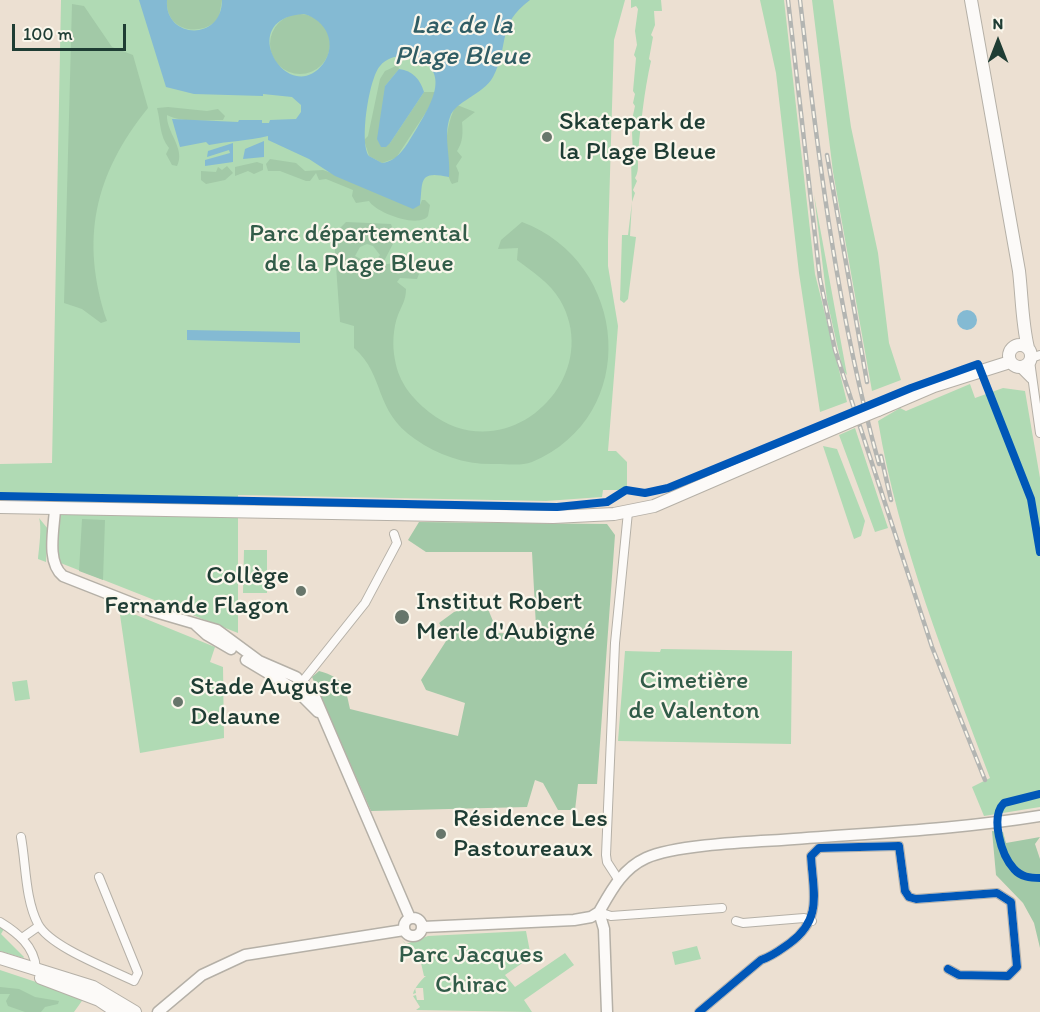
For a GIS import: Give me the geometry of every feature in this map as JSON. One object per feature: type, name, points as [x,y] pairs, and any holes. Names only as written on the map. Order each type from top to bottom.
[{"type":"main road","points":[[0,507],[553,517],[627,512],[654,506],[932,387],[1025,356],[1024,308],[971,0]]},
{"type":"main road","points":[[0,958],[74,989],[117,1012]]},
{"type":"main road","points":[[0,965],[93,987],[135,1012]]},
{"type":"street","points":[[1025,356],[1040,433]]},
{"type":"street","points":[[55,508],[53,562],[63,576],[196,625],[217,630],[259,661],[315,697],[410,918]]},
{"type":"street","points":[[618,879],[606,862],[606,855],[615,643],[627,512]]},
{"type":"street","points":[[299,686],[365,603],[397,543],[394,534]]},
{"type":"street","points":[[699,1012],[761,960],[772,957],[800,936],[812,921],[814,906],[811,856],[819,848],[856,840],[1040,816]]},
{"type":"street","points":[[21,837],[33,910],[39,926],[52,940],[134,981],[138,973],[99,877]]},
{"type":"street","points":[[158,1012],[202,975],[238,957],[404,930],[415,936],[423,927],[578,920],[599,912],[618,879],[645,858],[663,853],[741,842],[856,840],[899,846],[905,891],[909,897],[916,899],[997,893],[1011,902],[1017,967],[1013,973],[1008,976],[959,975],[948,969]]},
{"type":"street","points":[[599,912],[611,916],[722,908]]},
{"type":"street","points":[[599,912],[604,929],[607,1012]]},
{"type":"street","points":[[410,918],[419,919],[423,927]]},
{"type":"street","points":[[404,930],[405,923],[410,918]]},
{"type":"street","points":[[736,921],[743,923],[804,918],[812,921]]},
{"type":"street","points":[[0,919],[22,938],[35,954],[32,971]]},
{"type":"street","points":[[22,938],[39,926]]},
{"type":"green space","name":"Parc départemental de la Plage Bleue","points":[[61,0],[625,0],[614,40],[608,266],[618,326],[608,451],[616,451],[627,462],[627,488],[603,490],[602,497],[546,501],[238,495],[238,633],[58,562],[52,526],[51,495],[0,494],[0,464],[52,463]]},
{"type":"green space","points":[[167,0],[222,0],[219,17],[214,23],[198,29],[190,29],[182,27],[171,17]]},
{"type":"green space","points":[[631,0],[661,0],[662,11],[654,11],[655,25],[651,35],[653,37],[649,59],[651,61],[646,84],[638,169],[635,178],[637,181],[633,190],[635,193],[632,202],[631,157],[634,130],[632,120],[635,106],[633,91],[636,58],[634,55],[637,45],[635,31],[638,9],[636,6],[631,8]]},
{"type":"green space","points":[[760,0],[784,0],[815,274],[847,402],[820,412],[799,273],[776,73]]},
{"type":"green space","points":[[812,0],[833,0],[851,127],[878,253],[889,343],[901,380],[872,391],[833,172]]},
{"type":"green space","points":[[72,4],[84,6],[112,47],[133,55],[148,108],[115,158],[104,183],[97,209],[94,263],[107,321],[101,323],[82,309],[64,303]]},
{"type":"green space","points":[[294,14],[306,14],[317,19],[325,27],[330,44],[328,56],[317,69],[306,74],[294,74],[283,69],[275,61],[270,50],[270,38],[275,27],[283,19]]},
{"type":"green space","points":[[398,65],[399,69],[385,86],[390,143],[424,92],[436,92],[434,100],[396,158],[382,163],[369,156],[364,140],[368,136],[380,79],[385,71]]},
{"type":"green space","points":[[457,105],[475,112],[462,122],[462,137],[457,151],[462,157],[456,166],[459,173],[458,182],[452,184],[447,167],[446,144],[450,121]]},
{"type":"green space","points":[[157,108],[207,111],[218,109],[225,116],[223,120],[194,120],[173,118],[167,115],[169,128],[178,147],[177,166],[172,165],[166,154],[169,148],[162,134]]},
{"type":"green space","points":[[270,159],[296,163],[305,171],[323,170],[420,205],[422,200],[425,200],[430,205],[428,216],[423,220],[415,221],[397,218],[379,210],[369,201],[356,203],[352,196],[353,190],[326,179],[319,180],[316,173],[310,181],[306,181],[280,171],[268,171],[266,164]]},
{"type":"green space","points":[[257,162],[263,164],[263,170],[254,174],[248,171],[235,176],[235,167]]},
{"type":"green space","points":[[227,166],[233,173],[225,180],[206,184],[201,180],[201,171],[216,172],[218,167],[222,170]]},
{"type":"green space","points":[[814,195],[847,375],[843,371],[827,300]]},
{"type":"green space","points":[[632,202],[630,236],[636,237],[628,299],[624,303],[620,300],[622,235],[628,235]]},
{"type":"green space","points":[[346,222],[391,224],[396,238],[382,265],[399,262],[419,274],[417,279],[400,278],[397,282],[406,289],[405,299],[396,320],[394,337],[394,355],[403,383],[429,412],[459,428],[488,431],[516,424],[541,409],[559,386],[570,359],[571,330],[560,300],[546,283],[517,260],[518,248],[498,249],[501,240],[522,222],[558,242],[584,270],[601,303],[608,340],[605,376],[592,411],[568,440],[532,462],[524,464],[485,464],[464,461],[444,455],[415,439],[392,416],[371,370],[354,348],[354,326],[340,322],[334,238]],"holes":[[[367,244],[373,246],[380,255],[372,265],[355,256],[360,247]]]},
{"type":"green space","points":[[970,384],[975,398],[1003,388],[1025,391],[1040,478],[1040,807],[984,816],[972,787],[990,778],[911,558],[898,513],[878,421],[900,408],[906,411]]},
{"type":"green space","points":[[855,428],[888,528],[875,532],[839,435]]},
{"type":"green space","points":[[823,446],[837,449],[865,521],[861,536],[854,539]]},
{"type":"green space","points":[[39,518],[48,529],[46,562],[38,559]]},
{"type":"green space","points":[[82,519],[105,520],[103,580],[79,571]]},
{"type":"green space","points":[[419,522],[607,524],[615,535],[597,784],[578,784],[575,810],[558,810],[543,783],[535,780],[527,807],[371,811],[312,677],[319,671],[333,676],[342,683],[350,709],[458,736],[465,703],[426,690],[421,680],[448,638],[439,623],[454,612],[485,602],[498,633],[518,634],[536,627],[532,552],[426,552],[408,540]]},
{"type":"green space","points":[[244,550],[267,550],[267,593],[243,593]]},
{"type":"green space","name":"Stade Auguste Delaune","points":[[119,608],[215,647],[210,662],[223,667],[224,738],[140,753]]},
{"type":"green space","name":"Cimetière de Valenton","points":[[661,649],[792,651],[791,744],[618,741],[625,651],[660,652]]},
{"type":"green space","points":[[27,680],[30,699],[15,701],[12,682]]},
{"type":"green space","points":[[992,831],[1003,832],[1006,843],[1040,837],[1035,844],[1040,859],[1040,948],[1034,923],[1023,903],[996,875]]},
{"type":"green space","points":[[0,927],[4,929],[1,934],[23,958],[0,951]]},
{"type":"green space","name":"Parc Jacques Chirac","points":[[526,931],[531,957],[505,975],[515,987],[565,953],[574,965],[524,1000],[532,1012],[416,1010],[420,1007],[413,996],[416,995],[417,1000],[424,1000],[423,988],[416,988],[426,976],[424,976],[421,963],[402,940],[406,944],[428,936]]},
{"type":"green space","points":[[697,946],[701,959],[675,965],[672,952]]},
{"type":"green space","points":[[0,970],[84,998],[74,1012],[0,1012]]},
{"type":"green space","points":[[0,987],[19,989],[35,997],[59,1001],[58,1004],[45,1007],[41,1012],[25,1012],[8,1006],[6,1001],[10,994],[0,994]]},
{"type":"water","name":"Lac de la Plage Bleue","points":[[139,0],[167,0],[169,13],[174,22],[183,28],[193,30],[204,29],[213,23],[220,14],[222,0],[530,0],[512,18],[493,77],[483,89],[457,107],[450,117],[447,132],[449,177],[427,176],[422,184],[420,205],[413,209],[335,176],[309,159],[268,140],[268,136],[180,147],[172,119],[238,122],[239,120],[262,120],[262,123],[269,123],[270,120],[296,119],[301,112],[301,105],[292,97],[263,94],[263,96],[194,94],[166,87]],"holes":[[[304,14],[312,17],[324,27],[329,49],[323,64],[309,75],[295,76],[283,69],[274,57],[270,43],[272,30],[283,19]],[[398,56],[410,56],[431,69],[435,77],[433,97],[403,150],[394,159],[382,163],[369,156],[366,149],[365,125],[372,83],[380,66],[386,60]]]},
{"type":"water","points":[[399,69],[415,76],[424,92],[390,143],[386,147],[381,147],[377,139],[385,86]]},
{"type":"water","points":[[264,141],[264,157],[243,159],[245,149]]},
{"type":"water","points":[[233,143],[233,162],[205,166],[205,160],[230,153],[229,150],[207,157],[208,151]]},
{"type":"water","points":[[967,310],[974,313],[977,320],[974,327],[967,330],[960,327],[957,320],[960,313]]},
{"type":"water","points":[[187,330],[300,332],[300,343],[187,340]]},
{"type":"railway","points":[[788,0],[820,279],[835,350],[932,647],[985,780]]},
{"type":"railway","points":[[800,0],[814,117],[840,292],[864,407],[879,464]]},
{"type":"railway","points":[[827,155],[867,382]]},
{"type":"railway","points":[[881,456],[891,500]]},
{"type":"cycle path","points":[[0,496],[557,507],[607,502],[626,490],[645,493],[668,488],[911,388],[978,364],[1031,499],[1040,552]]},
{"type":"cycle path","points":[[1040,794],[1004,803],[998,817],[1001,846],[1009,863],[1020,874],[1040,878]]},
{"type":"cycle path","points":[[699,1012],[761,960],[773,955],[800,934],[812,914],[814,893],[811,856],[819,848],[899,846],[905,891],[909,897],[916,899],[997,893],[1011,902],[1017,967],[1008,976],[959,975],[948,969]]},
{"type":"place","name":"Skatepark de la Plage Bleue","points":[[547,137]]},
{"type":"place","name":"Collège Fernande Flagon","points":[[301,591]]},
{"type":"place","name":"Institut Robert Merle d'Aubigné","points":[[402,617]]},
{"type":"place","name":"Stade Auguste Delaune","points":[[178,702]]},
{"type":"place","name":"Résidence Les Pastoureaux","points":[[441,834]]}]
